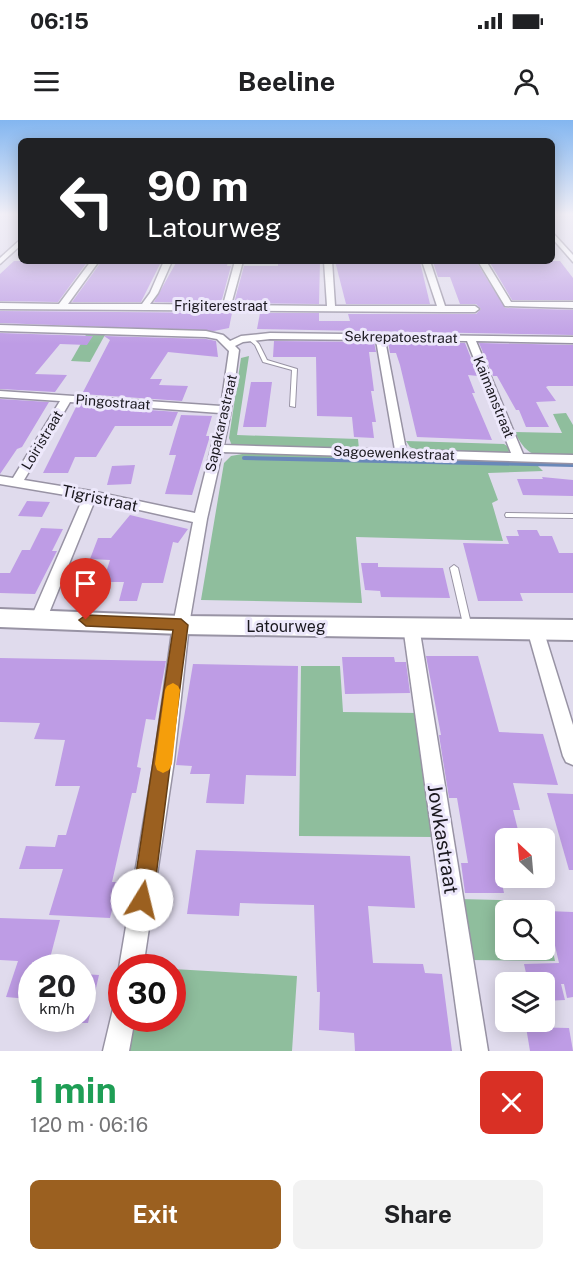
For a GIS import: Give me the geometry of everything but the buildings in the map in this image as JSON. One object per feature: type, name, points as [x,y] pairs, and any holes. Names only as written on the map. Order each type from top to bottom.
[{"type":"main road","name":"Latourweg","points":[[0,618],[181,625],[411,626],[573,630]]},
{"type":"street","points":[[61,307],[93,264]]},
{"type":"street","points":[[145,306],[154,293],[167,264]]},
{"type":"street","points":[[227,306],[238,264]]},
{"type":"street","points":[[328,264],[331,307]]},
{"type":"street","points":[[427,264],[442,309]]},
{"type":"street","points":[[484,264],[504,301],[515,305],[573,305]]},
{"type":"street","name":"Frigiterestraat","points":[[0,306],[475,309]]},
{"type":"street","points":[[0,328],[180,332],[220,337],[231,344]]},
{"type":"street","points":[[380,337],[401,453]]},
{"type":"street","name":"Sekrepatoestraat","points":[[231,344],[250,338],[380,337],[573,340]]},
{"type":"street","name":"Kaimanstraat","points":[[470,338],[518,456]]},
{"type":"street","name":"Sapakarastraat","points":[[133,954],[164,761],[181,625],[200,519],[226,410],[235,357],[231,344]]},
{"type":"street","name":"Pingostraat","points":[[0,394],[226,410]]},
{"type":"street","name":"Loiristraat","points":[[17,481],[67,399]]},
{"type":"street","name":"Sagoewenkestraat","points":[[216,448],[573,459]]},
{"type":"street","name":"Tigristraat","points":[[0,480],[91,495],[200,519]]},
{"type":"street","points":[[39,618],[91,495]]},
{"type":"street","name":"Jowkastraat","points":[[411,626],[475,1051]]},
{"type":"street","points":[[535,629],[573,756]]},
{"type":"street","points":[[116,1051],[119,1032]]},
{"type":"lane","points":[[250,338],[257,344],[265,360],[295,369],[294,406]]},
{"type":"lane","points":[[508,515],[573,516]]},
{"type":"lane","points":[[454,568],[468,628]]},
{"type":"green space","points":[[87,333],[106,333],[90,362],[71,361]]},
{"type":"green space","points":[[249,356],[237,435],[358,439],[359,449],[232,446],[229,438],[241,358]]},
{"type":"green space","points":[[566,413],[573,425],[573,456],[545,456],[532,453],[520,442],[515,432],[562,433],[553,414]]},
{"type":"green space","points":[[406,441],[504,444],[510,448],[508,453],[419,451],[410,447]]},
{"type":"green space","points":[[248,453],[533,461],[543,471],[488,473],[498,500],[492,503],[503,541],[356,537],[362,603],[201,600],[224,463],[231,456]]},
{"type":"green space","points":[[301,666],[340,666],[343,712],[419,713],[435,837],[299,836]]},
{"type":"green space","points":[[459,899],[500,900],[495,900],[495,960],[555,961],[469,960]]},
{"type":"green space","points":[[186,970],[297,976],[292,1051],[126,1051],[130,1032],[186,1032]]},
{"type":"waterway","points":[[244,458],[573,465]]},
{"type":"slow traffic","points":[[163,764],[173,690]]},
{"type":"route","points":[[86,620],[181,625],[164,761],[142,900]]}]
